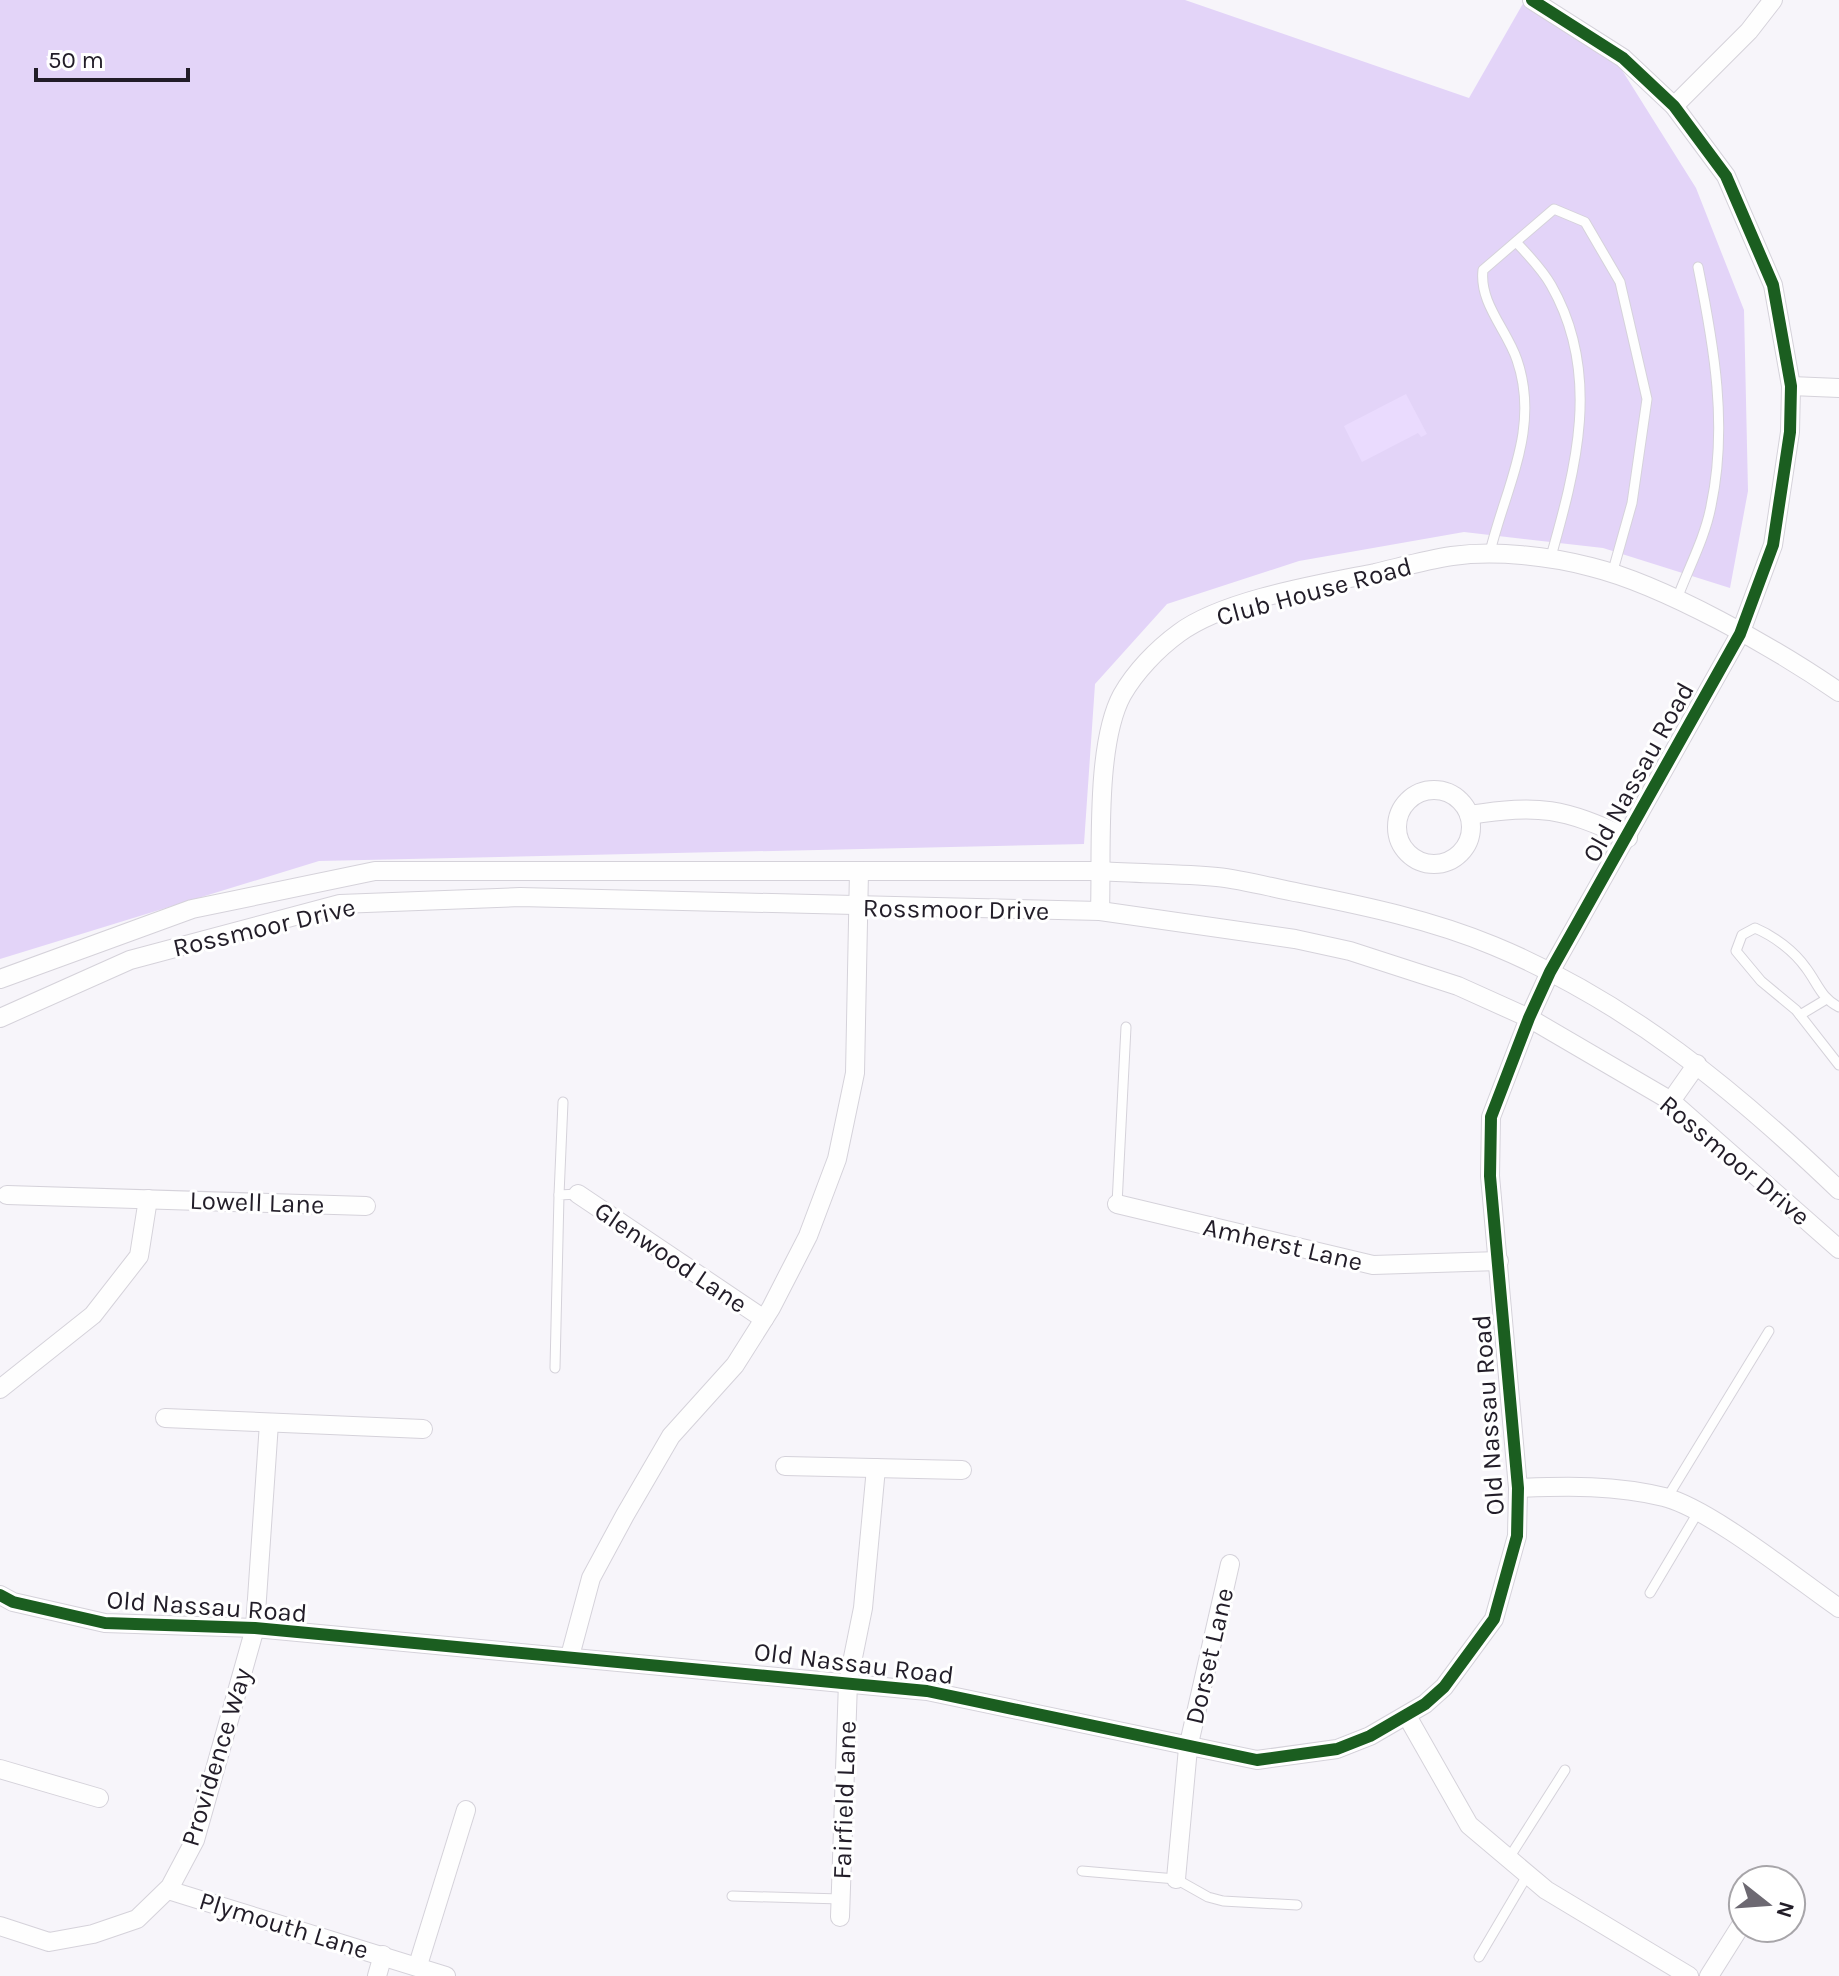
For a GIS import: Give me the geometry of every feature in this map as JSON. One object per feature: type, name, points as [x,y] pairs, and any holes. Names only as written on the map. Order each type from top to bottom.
[{"type":"street","points":[[1532,0],[1623,58],[1674,106],[1749,31],[1773,0]]},
{"type":"street","name":"Old Nassau Road","points":[[0,1595],[13,1602],[105,1623],[255,1628],[927,1691],[1257,1760],[1300,1755],[1359,1741],[1407,1716],[1444,1687],[1494,1619],[1517,1536],[1518,1488],[1490,1176],[1491,1117],[1550,972],[1740,634],[1773,545],[1787,461],[1791,386],[1773,285],[1726,176],[1674,106]]},
{"type":"street","points":[[1791,386],[1839,388]]},
{"type":"street","name":"Club House Road","points":[[1100,911],[1106,749],[1121,696],[1148,661],[1180,631],[1223,611],[1320,584],[1454,556],[1550,560],[1612,574],[1676,601],[1803,668],[1839,692]]},
{"type":"street","points":[[1430,790],[1452,794],[1469,815],[1471,830],[1467,845],[1446,862],[1435,864],[1416,859],[1405,849],[1398,835],[1400,812],[1409,800],[1430,790]]},
{"type":"street","points":[[1469,815],[1510,808],[1550,808],[1628,838]]},
{"type":"street","name":"Rossmoor Drive","points":[[0,979],[192,909],[375,871],[1101,871],[1217,877],[1360,905],[1492,945],[1550,972],[1665,1040],[1697,1064],[1789,1142],[1839,1190]]},
{"type":"street","points":[[570,1656],[591,1578],[671,1436],[735,1365],[764,1319],[808,1236],[837,1159],[855,1073],[859,871]]},
{"type":"street","name":"Rossmoor Drive","points":[[0,1018],[130,960],[340,904],[520,897],[859,908],[1100,911],[1295,939],[1350,951],[1458,986],[1529,1018],[1671,1101],[1839,1249]]},
{"type":"street","points":[[1671,1101],[1697,1064]]},
{"type":"street","name":"Glenwood Lane","points":[[568,1194],[764,1319]]},
{"type":"street","name":"Lowell Lane","points":[[7,1195],[366,1206]]},
{"type":"street","points":[[0,1389],[93,1315],[139,1256],[148,1199]]},
{"type":"street","name":"Amherst Lane","points":[[1117,1204],[1373,1265],[1499,1261]]},
{"type":"street","points":[[165,1418],[423,1429]]},
{"type":"street","name":"Providence Way","points":[[0,1926],[49,1942],[93,1934],[137,1919],[168,1890],[195,1840],[255,1628],[269,1423]]},
{"type":"street","points":[[785,1466],[962,1470]]},
{"type":"street","name":"Fairfield Lane","points":[[841,1908],[848,1682],[863,1608],[876,1468]]},
{"type":"street","points":[[1518,1488],[1594,1486],[1667,1498],[1697,1514],[1839,1608]]},
{"type":"street","name":"Dorset Lane","points":[[1176,1879],[1188,1748],[1230,1564]]},
{"type":"street","points":[[1407,1716],[1469,1825],[1546,1890],[1689,1976]]},
{"type":"street","points":[[0,1769],[99,1798]]},
{"type":"street","points":[[418,1965],[466,1810]]},
{"type":"street","name":"Plymouth Lane","points":[[168,1890],[446,1976]]},
{"type":"street","points":[[1709,1976],[1729,1944]]},
{"type":"street","points":[[377,1976],[383,1955]]},
{"type":"lane","points":[[1489,556],[1500,508],[1518,472],[1527,421],[1518,361],[1481,286],[1483,270],[1554,209],[1569,212],[1585,222],[1620,282],[1647,399],[1632,503],[1612,574]]},
{"type":"lane","points":[[1516,242],[1550,282],[1570,323],[1582,405],[1575,472],[1550,560]]},
{"type":"lane","points":[[1676,601],[1711,507],[1719,422],[1714,347],[1698,267]]},
{"type":"lane","points":[[1839,1007],[1825,1000],[1805,966],[1771,935],[1755,928],[1742,935],[1736,951],[1761,981],[1800,1015],[1839,1065]]},
{"type":"lane","points":[[1800,1015],[1825,1000]]},
{"type":"lane","points":[[1117,1204],[1126,1027]]},
{"type":"lane","points":[[555,1368],[568,1194],[563,1102]]},
{"type":"lane","points":[[1667,1498],[1769,1331]]},
{"type":"lane","points":[[1650,1593],[1697,1514]]},
{"type":"lane","points":[[1509,1858],[1565,1770]]},
{"type":"lane","points":[[1082,1871],[1176,1879],[1208,1897],[1223,1901],[1297,1905]]},
{"type":"lane","points":[[1479,1957],[1528,1874]]},
{"type":"lane","points":[[732,1896],[841,1908]]},
{"type":"shaded area","points":[[0,0],[1185,0],[1469,98],[1525,0],[1610,51],[1696,188],[1744,310],[1748,491],[1730,588],[1603,548],[1464,532],[1299,561],[1167,604],[1095,684],[1084,844],[319,861],[0,959]]},
{"type":"shaded area","points":[[1406,394],[1427,434],[1421,437],[1418,433],[1362,462],[1344,426]]},
{"type":"cycle path","points":[[0,1595],[13,1602],[105,1623],[255,1628],[927,1691],[1257,1760],[1337,1749],[1370,1736],[1425,1704],[1444,1687],[1494,1619],[1517,1536],[1518,1488],[1490,1176],[1491,1117],[1550,972],[1740,634],[1773,545],[1790,432],[1791,386],[1773,285],[1726,176],[1674,106],[1623,58],[1532,0]]}]
